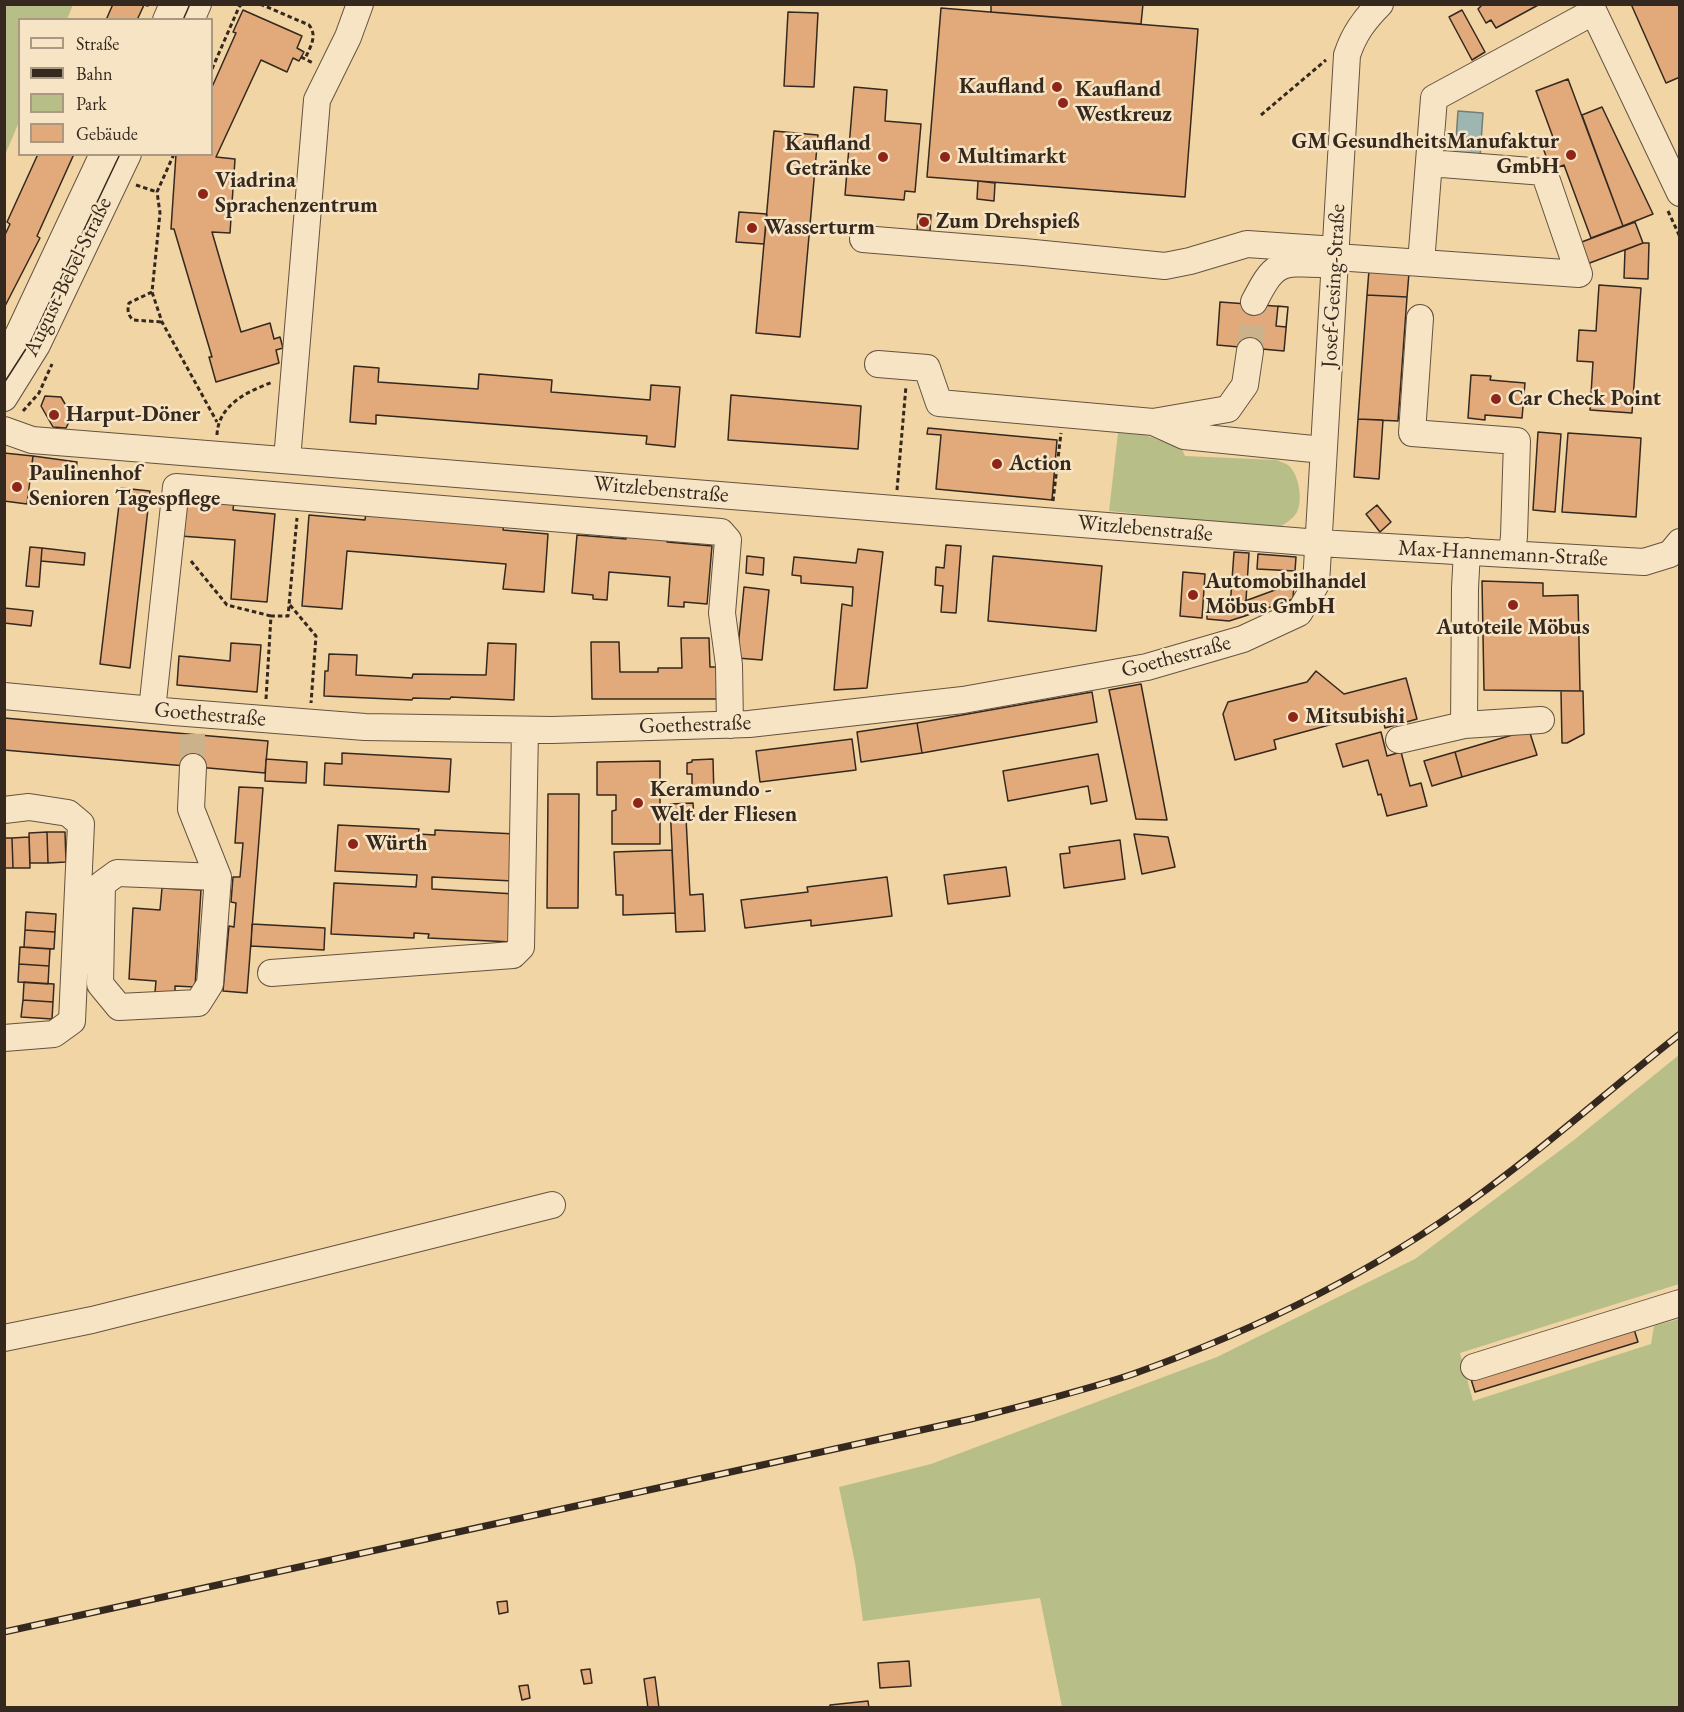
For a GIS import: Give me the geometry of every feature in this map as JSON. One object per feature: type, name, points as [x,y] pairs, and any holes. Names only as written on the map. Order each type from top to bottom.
[{"type":"street","points":[[167,18],[173,4]]},
{"type":"street","points":[[192,18],[198,4]]},
{"type":"street","points":[[287,460],[317,100],[348,37],[360,4]]},
{"type":"street","name":"Josef-Gesing-Straße","points":[[1319,543],[1347,55],[1363,22],[1380,4]]},
{"type":"street","points":[[1421,263],[1434,98],[1592,8],[1680,193]]},
{"type":"street","name":"August-Bebel-Straße","points":[[4,357],[18,335],[102,156]]},
{"type":"street","name":"August-Bebel-Straße","points":[[4,398],[37,345],[127,156]]},
{"type":"street","points":[[862,239],[1165,266],[1247,244],[1336,257],[1579,274],[1544,172],[1429,164]]},
{"type":"street","points":[[1254,302],[1269,274],[1290,262],[1336,257]]},
{"type":"street","points":[[1420,318],[1412,433],[1517,441],[1512,554]]},
{"type":"street","points":[[878,364],[927,368],[939,403],[1153,422],[1228,409],[1245,385],[1250,350]]},
{"type":"street","points":[[1153,422],[1184,436],[1323,450]]},
{"type":"street","name":"Witzlebenstraße","points":[[4,430],[32,440],[1319,543]]},
{"type":"street","points":[[152,710],[176,487],[722,532],[728,540],[722,613],[729,665],[730,725]]},
{"type":"street","name":"Max-Hannemann-Straße","points":[[1319,543],[1644,562],[1670,554],[1680,543]]},
{"type":"street","name":"Goethestraße","points":[[4,696],[152,710],[192,724],[264,719],[365,727],[525,730],[749,724],[963,700],[1147,667],[1243,639],[1299,613],[1316,584],[1319,543]]},
{"type":"street","points":[[1464,725],[1467,552]]},
{"type":"street","points":[[1399,740],[1464,725],[1541,720]]},
{"type":"street","points":[[271,973],[513,955],[521,947],[525,730]]},
{"type":"street","points":[[193,767],[191,809],[218,877],[210,984],[198,1003],[119,1007],[100,984],[102,884],[117,873],[218,877]]},
{"type":"street","points":[[4,810],[29,807],[68,813],[81,824],[72,1021],[54,1034],[4,1038]]},
{"type":"street","points":[[4,1338],[92,1320],[552,1205]]},
{"type":"street","points":[[1474,1367],[1680,1303]]},
{"type":"path","points":[[213,67],[239,6],[242,4]]},
{"type":"path","points":[[260,4],[309,25],[313,30],[314,38],[305,59]]},
{"type":"path","points":[[1261,115],[1331,56]]},
{"type":"path","points":[[173,156],[157,192],[160,213],[152,291],[162,322],[217,422],[216,454]]},
{"type":"path","points":[[152,291],[129,303],[130,317],[133,320],[162,322]]},
{"type":"path","points":[[895,508],[908,366]]},
{"type":"path","points":[[217,422],[229,407],[249,391],[294,375]]},
{"type":"path","points":[[1051,521],[1063,414]]},
{"type":"path","points":[[171,536],[226,605],[271,616],[288,616],[299,496]]},
{"type":"path","points":[[289,604],[316,636],[309,722]]},
{"type":"path","points":[[264,719],[271,616]]},
{"type":"green space","points":[[5,4],[73,5],[67,18],[18,18],[18,124],[5,155]]},
{"type":"green space","points":[[1118,433],[1145,435],[1182,449],[1185,456],[1276,460],[1285,463],[1298,481],[1300,501],[1297,512],[1278,528],[1109,511]]},
{"type":"green space","points":[[1679,1055],[1679,1284],[1460,1353],[1473,1401],[1651,1344],[1654,1326],[1679,1319],[1679,1707],[1062,1707],[1040,1598],[863,1621],[855,1563],[839,1487],[931,1464],[1217,1357],[1415,1259],[1574,1140]]},
{"type":"water","points":[[1458,111],[1483,113],[1480,157],[1455,155]]},
{"type":"building","points":[[113,4],[148,4],[148,6],[144,5],[138,18],[107,18]]},
{"type":"building","points":[[991,4],[1143,4],[1141,24],[991,12]]},
{"type":"building","points":[[1483,4],[1540,4],[1496,28],[1491,20],[1486,23],[1478,9]]},
{"type":"building","points":[[1631,4],[1680,4],[1680,77],[1666,83]]},
{"type":"building","name":"Kaufland Westkreuz","points":[[941,8],[1198,29],[1185,197],[927,177]]},
{"type":"building","name":"Viadrina Sprachenzentrum","points":[[243,10],[302,36],[297,48],[304,52],[299,61],[293,58],[287,72],[261,60],[216,157],[235,159],[230,233],[212,232],[241,332],[270,323],[274,339],[280,337],[283,348],[276,350],[279,363],[216,382],[209,357],[212,357],[174,229],[171,229],[176,156],[213,156],[213,85],[236,33],[233,32]]},
{"type":"building","points":[[1462,10],[1485,52],[1472,60],[1449,17]]},
{"type":"building","points":[[788,12],[818,13],[814,87],[784,86]]},
{"type":"building","name":"GM GesundheitsManufaktur GmbH","points":[[1568,79],[1623,226],[1591,238],[1564,165],[1551,170],[1542,145],[1554,140],[1536,91]]},
{"type":"building","name":"Kaufland Getränke","points":[[854,87],[887,90],[885,121],[921,124],[915,192],[905,191],[904,200],[845,195]]},
{"type":"building","points":[[1602,107],[1653,214],[1623,226],[1582,115]]},
{"type":"building","points":[[774,131],[818,135],[800,337],[756,333]]},
{"type":"building","points":[[37,156],[73,156],[37,236],[40,238],[4,308],[4,237],[10,224],[7,222]]},
{"type":"building","points":[[978,181],[995,183],[994,201],[977,199]]},
{"type":"building","name":"Wasserturm","points":[[739,212],[767,214],[764,244],[736,242]]},
{"type":"building","name":"Zum Drehspieß","points":[[918,214],[931,215],[930,231],[917,230]]},
{"type":"building","points":[[1635,222],[1643,243],[1587,264],[1579,243]]},
{"type":"building","points":[[1649,243],[1648,279],[1624,278],[1625,250]]},
{"type":"building","points":[[1369,270],[1409,273],[1407,297],[1367,295]]},
{"type":"building","points":[[1599,285],[1641,288],[1632,413],[1590,410],[1593,362],[1577,361],[1579,330],[1596,331]]},
{"type":"building","points":[[1367,295],[1407,297],[1398,421],[1358,419]]},
{"type":"building","points":[[1220,302],[1288,307],[1284,351],[1217,345]]},
{"type":"building","points":[[1278,306],[1288,307],[1286,327],[1276,326]]},
{"type":"building","points":[[354,366],[379,368],[378,382],[478,389],[479,374],[552,380],[551,392],[650,400],[651,385],[680,387],[675,447],[646,444],[647,436],[376,415],[376,424],[350,422]]},
{"type":"building","name":"Car Check Point","points":[[1471,375],[1491,376],[1490,380],[1525,383],[1522,418],[1485,415],[1485,420],[1468,418]]},
{"type":"building","points":[[731,395],[861,406],[858,449],[728,440]]},
{"type":"building","points":[[45,396],[61,397],[72,416],[66,428],[53,427],[41,406]]},
{"type":"building","points":[[1358,419],[1383,420],[1379,479],[1354,477]]},
{"type":"building","name":"Action","points":[[928,428],[1057,440],[1052,500],[936,489],[941,435],[927,434]]},
{"type":"building","points":[[1538,432],[1561,434],[1555,512],[1533,510]]},
{"type":"building","points":[[1568,433],[1641,438],[1636,517],[1562,512]]},
{"type":"building","name":"Paulinenhof Senioren Tagespflege","points":[[4,453],[33,456],[27,504],[4,501]]},
{"type":"building","points":[[33,456],[77,462],[75,479],[31,474]]},
{"type":"building","points":[[121,488],[150,491],[130,668],[100,664]]},
{"type":"building","points":[[184,497],[234,501],[233,510],[275,514],[267,602],[231,599],[235,540],[180,536]]},
{"type":"building","points":[[1377,505],[1391,522],[1380,532],[1366,514]]},
{"type":"building","points":[[366,512],[504,523],[503,530],[548,534],[544,592],[503,589],[506,564],[347,551],[342,609],[302,606],[309,515],[365,520]]},
{"type":"building","points":[[627,532],[667,536],[667,542],[712,546],[707,604],[684,602],[684,607],[668,606],[670,577],[609,572],[607,600],[593,599],[593,595],[572,593],[577,535],[626,539]]},
{"type":"building","points":[[946,545],[961,546],[956,613],[941,612],[943,586],[935,585],[936,567],[944,568]]},
{"type":"building","points":[[30,547],[42,548],[39,587],[26,586]]},
{"type":"building","points":[[42,548],[85,553],[84,565],[41,561]]},
{"type":"building","points":[[858,549],[883,552],[867,688],[834,690],[842,604],[852,606],[853,587],[801,583],[801,576],[792,575],[794,557],[856,563]]},
{"type":"building","points":[[1234,552],[1249,553],[1245,616],[1229,621],[1207,619],[1207,607],[1230,608]]},
{"type":"building","points":[[1258,554],[1296,557],[1295,571],[1257,569]]},
{"type":"building","points":[[747,556],[764,558],[763,575],[746,573]]},
{"type":"building","points":[[993,556],[1102,566],[1096,631],[988,621]]},
{"type":"building","name":"Automobilhandel Möbus GmbH","points":[[1183,572],[1205,574],[1202,618],[1180,616]]},
{"type":"building","points":[[1482,581],[1543,583],[1543,596],[1578,595],[1580,691],[1484,690]]},
{"type":"building","points":[[1294,583],[1293,599],[1245,616],[1245,601]]},
{"type":"building","points":[[744,587],[769,590],[762,660],[737,658]]},
{"type":"building","points":[[4,608],[33,611],[31,626],[4,623]]},
{"type":"building","points":[[681,638],[709,638],[710,667],[719,667],[719,699],[592,699],[591,642],[619,642],[620,672],[658,672],[658,668],[682,668]]},
{"type":"building","points":[[231,643],[261,645],[257,692],[177,685],[179,656],[230,661]]},
{"type":"building","points":[[488,643],[516,644],[514,700],[451,697],[450,699],[413,698],[412,700],[324,696],[325,671],[328,671],[329,654],[357,655],[356,675],[412,678],[413,674],[486,675]]},
{"type":"building","name":"Mitsubishi","points":[[1316,671],[1344,694],[1406,678],[1417,719],[1385,728],[1381,711],[1274,740],[1276,749],[1235,760],[1223,714],[1228,702],[1307,682]]},
{"type":"building","points":[[1141,684],[1167,820],[1136,819],[1109,690]]},
{"type":"building","points":[[1561,691],[1583,691],[1584,734],[1567,743],[1562,743]]},
{"type":"building","points":[[1092,692],[1097,722],[922,753],[917,723]]},
{"type":"building","points":[[4,718],[268,741],[265,773],[4,750]]},
{"type":"building","points":[[917,723],[922,753],[861,762],[857,732]]},
{"type":"building","points":[[1529,730],[1537,755],[1462,777],[1455,752]]},
{"type":"building","points":[[1381,732],[1387,756],[1401,752],[1410,786],[1421,783],[1427,806],[1387,816],[1368,760],[1343,767],[1336,744]]},
{"type":"building","points":[[852,739],[856,770],[760,782],[756,751]]},
{"type":"building","points":[[1455,752],[1462,777],[1432,786],[1424,761]]},
{"type":"building","points":[[342,753],[451,759],[449,792],[324,785],[325,763],[342,764]]},
{"type":"building","points":[[1098,754],[1107,801],[1091,804],[1088,786],[1008,801],[1003,771]]},
{"type":"building","points":[[266,759],[307,762],[306,783],[265,781]]},
{"type":"building","points":[[713,759],[714,797],[692,797],[692,774],[687,774],[687,763],[692,760]]},
{"type":"building","name":"Keramundo - Welt der Fliesen","points":[[660,761],[660,844],[612,844],[612,811],[616,810],[616,795],[597,795],[597,762]]},
{"type":"building","points":[[239,787],[263,788],[247,993],[223,991],[229,926],[234,927],[236,903],[231,902],[233,877],[240,877],[243,843],[235,843]]},
{"type":"building","points":[[548,794],[579,794],[578,908],[547,908]]},
{"type":"building","points":[[693,803],[694,817],[686,818],[690,895],[703,894],[705,931],[676,932],[670,804]]},
{"type":"building","points":[[338,825],[419,829],[418,834],[435,835],[435,830],[516,834],[513,881],[432,877],[432,889],[515,894],[512,942],[428,938],[429,934],[414,933],[414,938],[331,934],[334,883],[416,887],[417,875],[335,871]]},
{"type":"building","points":[[47,832],[48,863],[30,863],[29,833]]},
{"type":"building","points":[[47,832],[65,832],[66,862],[48,863]]},
{"type":"building","points":[[1134,834],[1168,837],[1175,867],[1142,874]]},
{"type":"building","points":[[29,837],[30,868],[13,868],[12,838]]},
{"type":"building","points":[[4,838],[12,838],[13,868],[4,868]]},
{"type":"building","points":[[1120,840],[1125,879],[1064,888],[1060,854],[1070,853],[1069,847]]},
{"type":"building","points":[[672,850],[675,913],[623,915],[623,895],[616,895],[614,852]]},
{"type":"building","points":[[1006,867],[1010,896],[948,904],[944,875]]},
{"type":"building","points":[[887,877],[892,916],[811,926],[811,920],[745,928],[741,900],[808,892],[807,887]]},
{"type":"building","points":[[162,888],[201,890],[195,987],[175,986],[175,993],[155,992],[156,981],[129,979],[133,908],[160,910]]},
{"type":"building","points":[[26,912],[56,914],[55,932],[25,930]]},
{"type":"building","points":[[252,924],[325,928],[324,950],[251,946]]},
{"type":"building","points":[[25,930],[55,932],[54,949],[24,947]]},
{"type":"building","points":[[20,947],[50,949],[49,966],[19,964]]},
{"type":"building","points":[[19,964],[49,966],[48,984],[18,982]]},
{"type":"building","points":[[24,982],[54,984],[53,1002],[23,1000]]},
{"type":"building","points":[[23,1000],[53,1002],[52,1019],[21,1017]]},
{"type":"building","points":[[1633,1326],[1638,1342],[1475,1392],[1470,1376]]},
{"type":"building","points":[[507,1601],[508,1612],[499,1614],[497,1602]]},
{"type":"building","points":[[909,1661],[911,1686],[880,1688],[878,1663]]},
{"type":"building","points":[[590,1669],[592,1683],[584,1684],[581,1670]]},
{"type":"building","points":[[655,1677],[659,1708],[648,1708],[644,1679]]},
{"type":"building","points":[[528,1685],[530,1698],[522,1700],[519,1686]]},
{"type":"building","points":[[868,1701],[869,1708],[830,1708],[830,1705]]},
{"type":"tunnel","points":[[1250,351],[1254,302]]},
{"type":"tunnel","points":[[192,734],[193,767]]},
{"type":"tram line","points":[[184,18],[190,4]]},
{"type":"tram line","points":[[4,383],[31,341],[119,156]]},
{"type":"railway","points":[[4,1632],[971,1419],[1133,1374],[1267,1319],[1395,1252],[1501,1179],[1680,1034]]},
{"type":"place","name":"Kaufland","points":[[1057,87]]},
{"type":"place","name":"Kaufland Westkreuz","points":[[1063,103]]},
{"type":"place","name":"GM GesundheitsManufaktur GmbH","points":[[1571,155]]},
{"type":"place","name":"Kaufland Getränke","points":[[883,157]]},
{"type":"place","name":"Multimarkt","points":[[945,157]]},
{"type":"place","name":"Viadrina Sprachenzentrum","points":[[203,194]]},
{"type":"place","name":"Zum Drehspieß","points":[[924,222]]},
{"type":"place","name":"Wasserturm","points":[[752,228]]},
{"type":"place","name":"Car Check Point","points":[[1496,399]]},
{"type":"place","name":"Harput-Döner","points":[[54,415]]},
{"type":"place","name":"Action","points":[[997,464]]},
{"type":"place","name":"Paulinenhof Senioren Tagespflege","points":[[17,487]]},
{"type":"place","name":"Automobilhandel Möbus GmbH","points":[[1193,595]]},
{"type":"place","name":"Autoteile Möbus","points":[[1513,605]]},
{"type":"place","name":"Mitsubishi","points":[[1293,717]]},
{"type":"place","name":"Keramundo - Welt der Fliesen","points":[[638,803]]},
{"type":"place","name":"Würth","points":[[353,844]]}]
